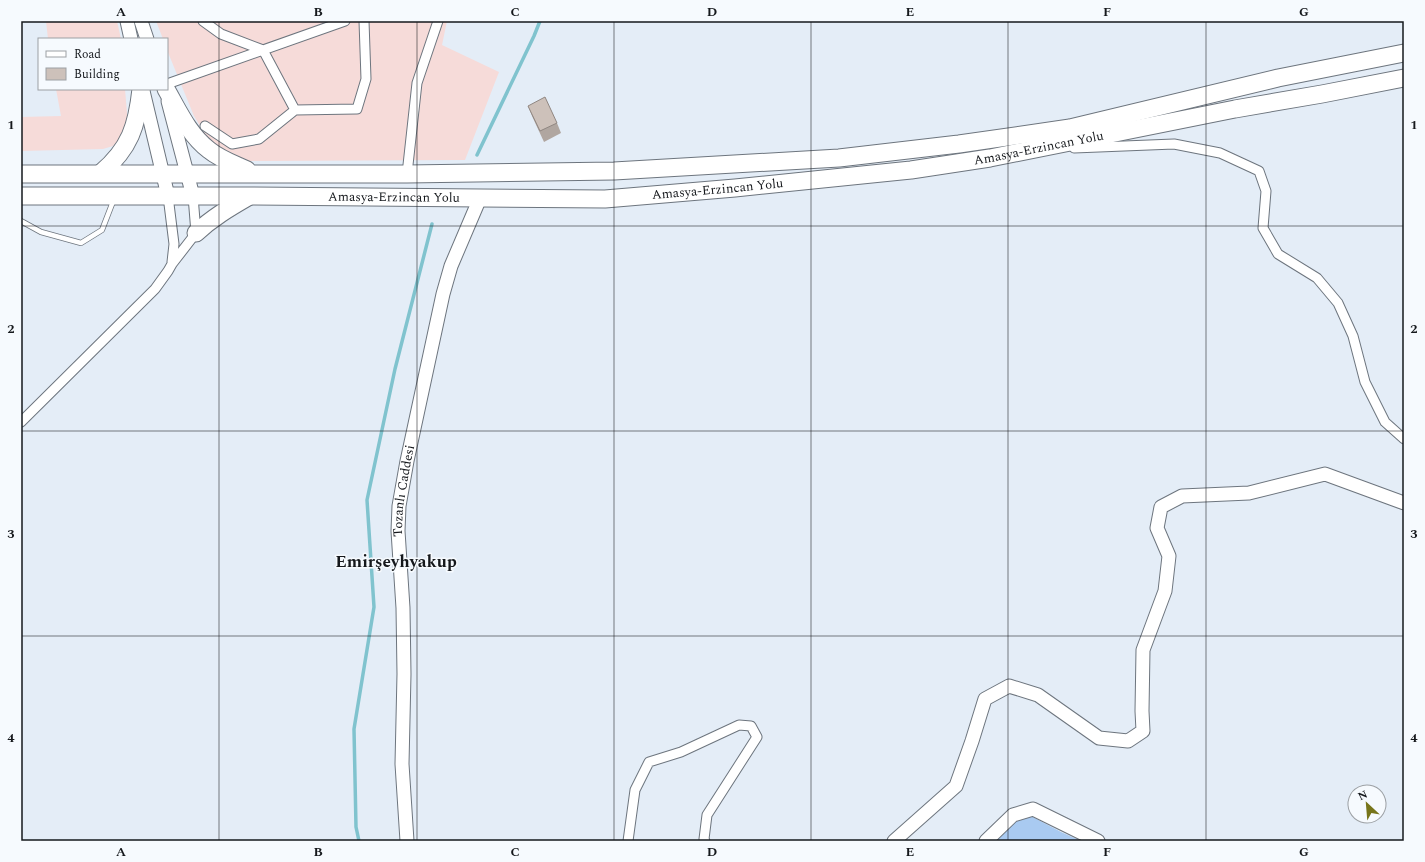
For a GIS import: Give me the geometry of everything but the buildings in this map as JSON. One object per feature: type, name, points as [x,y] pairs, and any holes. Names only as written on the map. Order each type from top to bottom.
[{"type":"highway","points":[[21,174],[407,174],[622,170],[839,158],[952,145],[1070,128],[1278,78],[1404,52]]},
{"type":"highway","name":"Amasya-Erzincan Yolu","points":[[21,196],[605,198],[735,188],[912,170],[990,158],[1235,109],[1404,78]]},
{"type":"highway","points":[[101,173],[120,154],[130,137],[142,90]]},
{"type":"highway","points":[[167,90],[193,133],[204,146],[217,156],[255,173]]},
{"type":"highway","points":[[196,233],[222,212],[250,196]]},
{"type":"street","points":[[127,21],[131,38]]},
{"type":"street","points":[[141,21],[147,38]]},
{"type":"street","points":[[203,21],[221,34],[263,50],[295,110]]},
{"type":"street","points":[[168,84],[345,21]]},
{"type":"street","points":[[205,126],[232,144],[259,139],[295,110],[357,109],[366,79],[364,21]]},
{"type":"street","points":[[407,174],[416,83],[438,21]]},
{"type":"street","points":[[142,90],[161,173],[168,196],[174,244],[172,264]]},
{"type":"street","points":[[21,422],[155,289],[196,233],[193,196],[166,90]]},
{"type":"street","points":[[1039,148],[1174,144],[1220,153],[1259,171],[1266,191],[1263,228],[1278,254],[1317,278],[1338,303],[1353,336],[1365,382],[1385,422],[1404,439]]},
{"type":"street","name":"Tozanlı Caddesi","points":[[407,841],[402,764],[404,674],[403,608],[398,531],[399,506],[408,453],[443,294],[451,266],[480,198]]},
{"type":"street","points":[[894,841],[956,786],[985,699],[1009,686],[1038,695],[1099,738],[1128,741],[1143,731],[1143,650],[1165,591],[1169,556],[1157,528],[1161,507],[1182,496],[1250,493],[1325,474],[1404,503]]},
{"type":"street","points":[[628,841],[635,790],[649,762],[681,752],[739,725],[751,726],[757,737],[707,815],[705,841]]},
{"type":"street","points":[[986,841],[1013,815],[1033,809],[1098,841]]},
{"type":"lane","points":[[21,221],[41,232],[81,243],[102,230],[115,196]]},
{"type":"shaded area","points":[[46,21],[117,21],[121,38],[48,38]]},
{"type":"shaded area","points":[[156,21],[447,21],[442,45],[499,72],[465,160],[245,161],[209,141],[194,116],[168,52],[168,38],[163,38]]},
{"type":"shaded area","points":[[56,90],[125,90],[128,125],[121,138],[113,146],[103,149],[21,151],[21,117],[61,116]]},
{"type":"shaded area","points":[[1027,814],[1081,841],[986,841],[1004,821]]},
{"type":"waterway","points":[[477,155],[540,21]]},
{"type":"waterway","points":[[359,841],[356,827],[354,729],[374,607],[367,500],[395,369],[432,224]]},
{"type":"district","name":"Emirşeyhyakup","points":[[396,562]]}]
